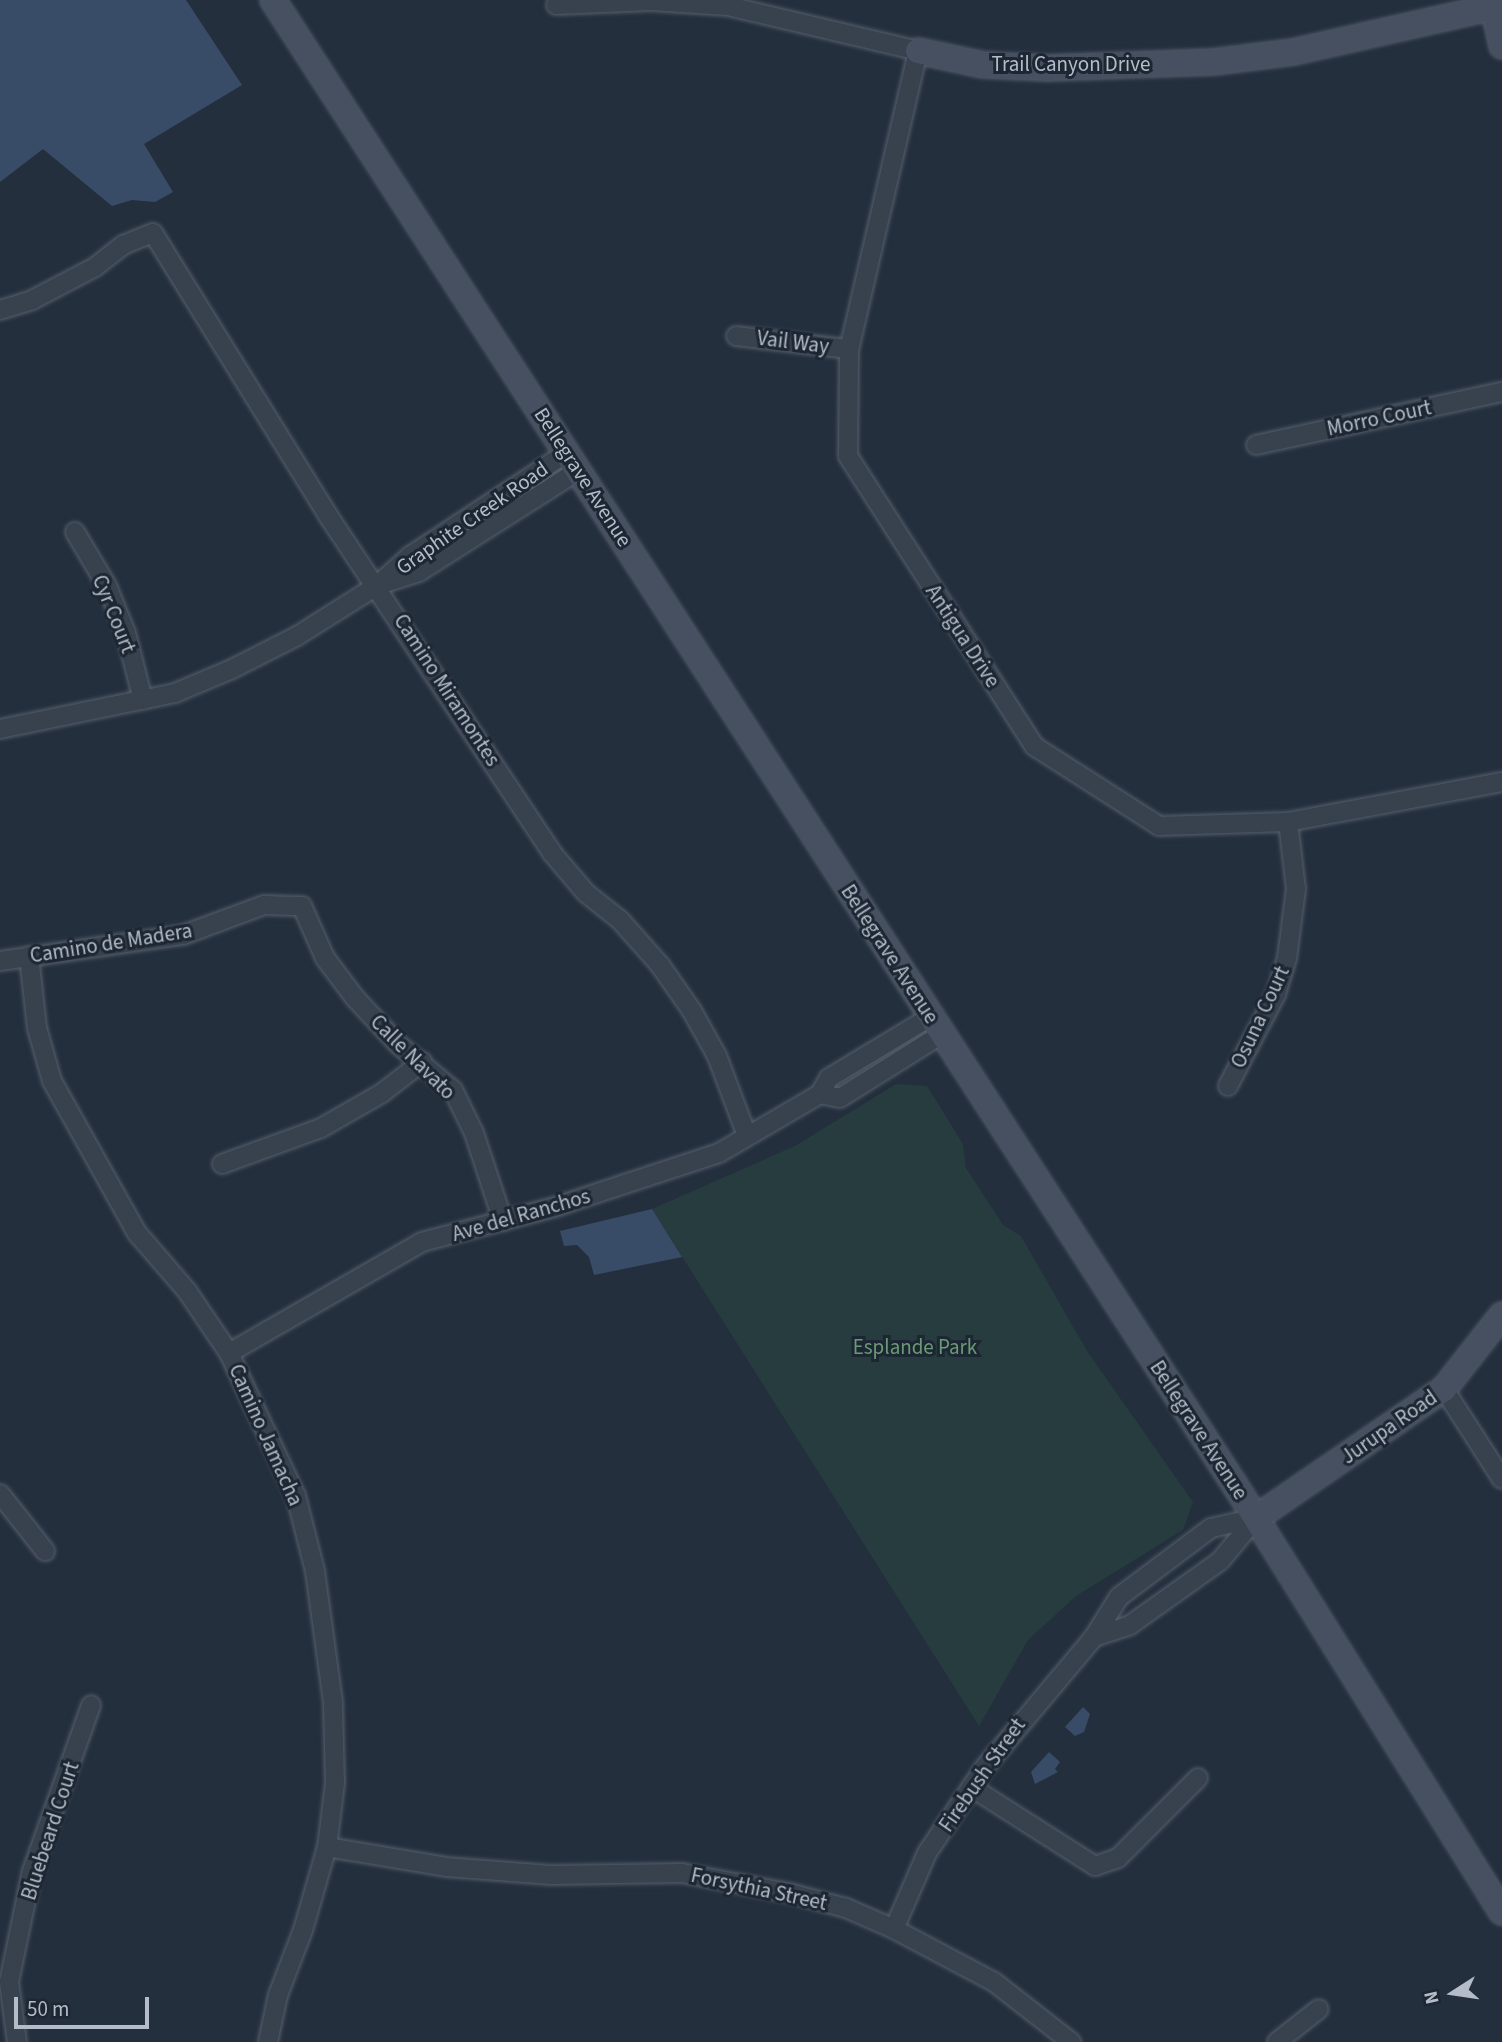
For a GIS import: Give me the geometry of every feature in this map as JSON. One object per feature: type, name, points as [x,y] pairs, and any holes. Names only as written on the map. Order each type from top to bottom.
[{"type":"main road","name":"Bellegrave Avenue","points":[[273,0],[1256,1518],[1502,1912]]},
{"type":"main road","points":[[1496,4],[1502,46]]},
{"type":"main road","name":"Trail Canyon Drive","points":[[918,51],[984,65],[1046,68],[1213,62],[1293,52],[1496,4]]},
{"type":"main road","name":"Jurupa Road","points":[[1256,1518],[1444,1389],[1502,1315]]},
{"type":"street","name":"Trail Canyon Drive","points":[[556,5],[651,1],[728,6],[918,51]]},
{"type":"street","name":"Antigua Drive","points":[[918,51],[849,349],[848,456],[1034,746],[1159,826],[1288,822],[1502,782]]},
{"type":"street","name":"Camino Miramontes","points":[[0,310],[32,300],[95,267],[123,246],[153,233],[327,514],[378,585],[552,853],[586,893],[620,920],[660,965],[692,1011],[717,1056],[747,1136]]},
{"type":"street","name":"Vail Way","points":[[736,336],[849,349]]},
{"type":"street","name":"Morro Court","points":[[1256,445],[1502,392]]},
{"type":"street","name":"Graphite Creek Road","points":[[0,729],[175,693],[232,669],[297,636],[378,585],[410,556],[573,461]]},
{"type":"street","name":"Cyr Court","points":[[75,532],[107,586],[126,633],[143,700]]},
{"type":"street","name":"Osuna Court","points":[[1228,1086],[1276,994],[1287,958],[1296,890],[1288,822]]},
{"type":"street","name":"Camino de Madera","points":[[0,961],[183,935],[264,905],[302,906]]},
{"type":"street","name":"Calle Navato","points":[[302,906],[325,958],[355,998],[422,1062],[458,1101],[474,1133],[503,1221]]},
{"type":"street","name":"Camino Jamacha","points":[[29,956],[37,1028],[52,1082],[89,1155],[137,1233],[187,1291],[229,1353],[296,1496],[315,1571],[333,1702],[335,1783],[327,1847],[303,1930],[278,1996],[268,2042]]},
{"type":"street","name":"Ave del Ranchos","points":[[229,1353],[422,1242],[503,1221],[719,1153],[820,1094],[841,1098],[936,1026]]},
{"type":"street","points":[[222,1164],[331,1123],[422,1062]]},
{"type":"street","points":[[1444,1389],[1502,1479]]},
{"type":"street","points":[[0,1494],[46,1551]]},
{"type":"street","name":"Firebush Street","points":[[1094,1637],[1130,1625],[1220,1561],[1256,1518]]},
{"type":"street","name":"Firebush Street","points":[[894,1929],[927,1853],[971,1787],[1027,1712],[1094,1637],[1119,1597],[1211,1528],[1256,1518]]},
{"type":"street","name":"Bluebeard Court","points":[[17,2042],[9,1982],[32,1871],[91,1704]]},
{"type":"street","points":[[971,1787],[1095,1866],[1118,1858],[1198,1778]]},
{"type":"street","name":"Forsythia Street","points":[[327,1847],[446,1867],[538,1875],[682,1872],[846,1908],[894,1929],[994,1982],[1071,2042]]},
{"type":"street","points":[[1277,2042],[1319,2009]]},
{"type":"green space","name":"Esplande Park","points":[[896,1084],[927,1086],[963,1144],[966,1168],[1003,1225],[1021,1236],[1087,1351],[1193,1502],[1183,1530],[1076,1596],[1028,1640],[979,1726],[652,1209],[795,1146]]},
{"type":"water","points":[[0,0],[186,0],[242,85],[144,144],[173,192],[155,202],[132,200],[112,206],[43,149],[0,182]]},
{"type":"water","points":[[652,1209],[682,1257],[594,1275],[589,1257],[577,1245],[564,1246],[560,1231]]},
{"type":"water","points":[[1083,1707],[1090,1714],[1084,1732],[1075,1736],[1065,1727]]},
{"type":"water","points":[[1049,1752],[1060,1762],[1055,1769],[1058,1772],[1035,1784],[1031,1772]]}]
